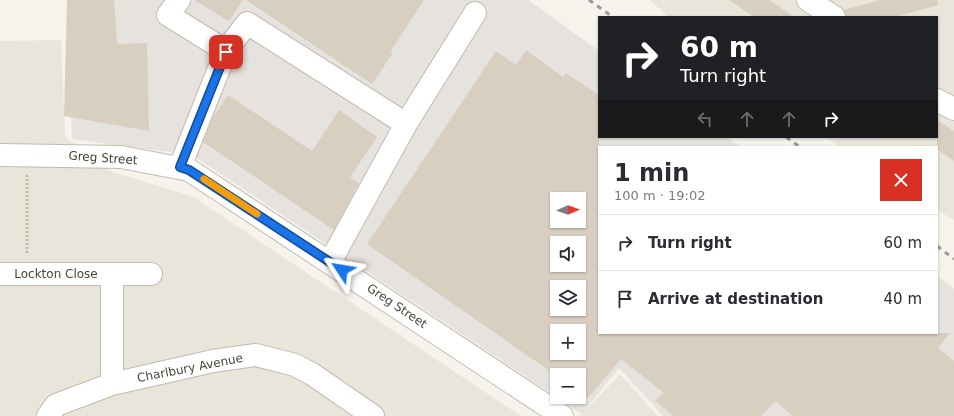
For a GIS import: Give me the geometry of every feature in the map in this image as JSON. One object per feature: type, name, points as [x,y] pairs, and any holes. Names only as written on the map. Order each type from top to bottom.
[{"type":"street","points":[[179,0],[168,15],[226,52]]},
{"type":"street","points":[[330,262],[406,124],[475,13]]},
{"type":"street","points":[[180,167],[226,52],[247,23],[406,124]]},
{"type":"street","points":[[938,101],[954,109]]},
{"type":"street","name":"Greg Street","points":[[0,155],[121,157],[180,167],[189,170],[562,416]]},
{"type":"street","name":"Lockton Close","points":[[0,274],[151,274]]},
{"type":"street","name":"Lockton Close","points":[[112,274],[112,384]]},
{"type":"street","name":"Charlbury Avenue","points":[[48,416],[56,405],[112,384],[213,361],[256,355],[296,365],[312,374],[374,416]]},
{"type":"path","points":[[27,155],[27,274]]},
{"type":"shaded area","points":[[67,0],[528,0],[598,50],[598,138],[728,138],[740,146],[598,146],[598,334],[938,334],[938,277],[954,289],[954,416],[663,416],[619,368],[582,414],[567,404],[586,404],[586,368],[550,368],[550,393],[192,155],[72,139]]},
{"type":"shaded area","points":[[650,0],[954,0],[954,220],[938,211],[938,146],[838,146],[826,138],[938,138],[938,16],[667,16]]},
{"type":"shaded area","points":[[61,40],[65,137],[112,172],[192,196],[521,416],[0,416],[0,41]]},
{"type":"shaded area","points":[[620,374],[658,416],[579,416],[582,414]]},
{"type":"building","points":[[67,0],[114,0],[117,44],[147,43],[149,131],[64,116]]},
{"type":"building","points":[[194,0],[243,0],[229,21]]},
{"type":"building","points":[[246,0],[424,0],[390,52],[393,53],[372,84]]},
{"type":"building","points":[[729,0],[770,0],[793,16],[753,16]]},
{"type":"building","points":[[880,0],[937,0],[938,5],[899,16],[846,16],[844,10]]},
{"type":"building","points":[[526,50],[563,77],[566,73],[598,94],[598,334],[950,333],[938,348],[954,361],[954,416],[793,416],[775,401],[761,416],[674,416],[655,401],[664,393],[621,359],[588,398],[586,397],[586,368],[550,368],[550,371],[367,244],[496,51],[516,65]]},
{"type":"building","points":[[228,95],[312,151],[339,110],[377,137],[350,177],[359,183],[334,230],[203,142],[212,119]]},
{"type":"building","points":[[938,121],[954,131],[954,161],[938,150]]},
{"type":"railway","points":[[589,0],[612,16]]},
{"type":"railway","points":[[787,138],[799,146]]},
{"type":"railway","points":[[938,247],[954,259]]},
{"type":"slow traffic","points":[[204,179],[257,214]]},
{"type":"route","points":[[226,52],[180,167],[189,170],[342,270]]}]
